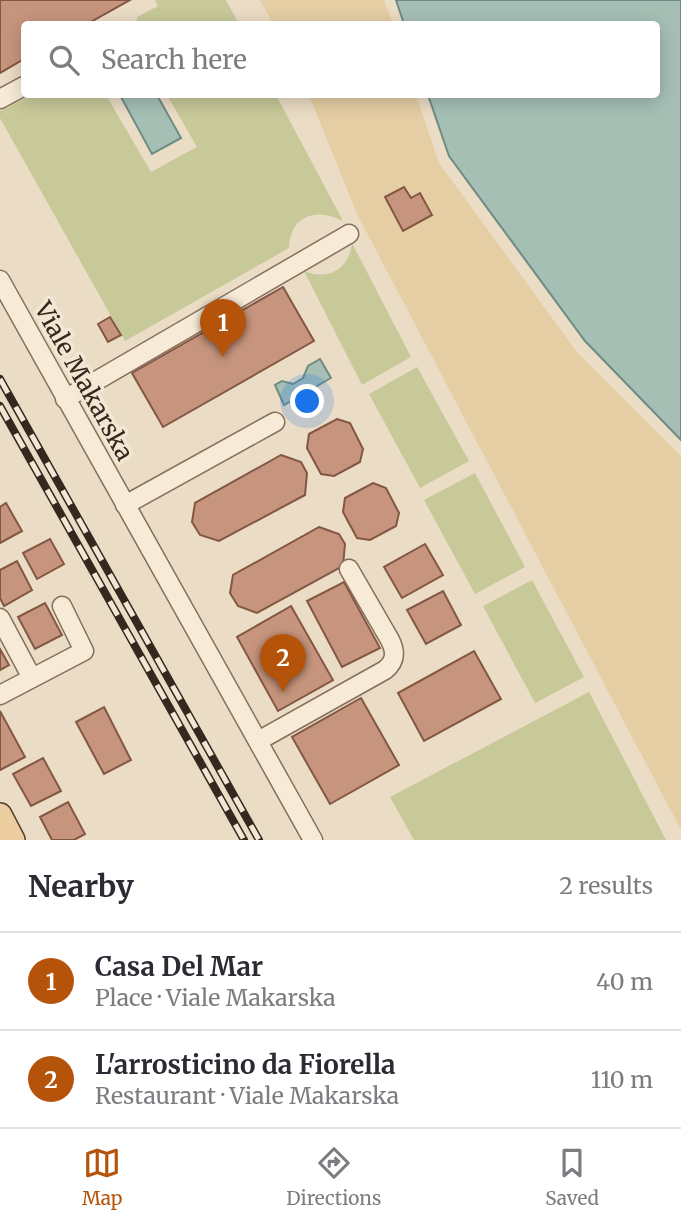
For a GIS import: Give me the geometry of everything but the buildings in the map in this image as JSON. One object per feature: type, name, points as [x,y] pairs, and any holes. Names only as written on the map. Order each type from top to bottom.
[{"type":"main road","points":[[0,815],[13,840]]},
{"type":"street","points":[[0,99],[21,88]]},
{"type":"street","points":[[65,400],[349,234]]},
{"type":"street","name":"Viale Makarska","points":[[0,279],[65,400],[313,840]]},
{"type":"street","points":[[125,505],[275,422]]},
{"type":"street","points":[[258,741],[385,670],[393,662],[394,653],[390,640],[349,569]]},
{"type":"street","points":[[0,695],[84,650],[62,606]]},
{"type":"street","points":[[0,618],[32,678]]},
{"type":"green space","points":[[155,0],[226,0],[237,21],[136,21],[137,17],[158,6]]},
{"type":"green space","points":[[25,98],[108,98],[151,172],[197,147],[169,98],[278,98],[343,221],[324,215],[307,217],[294,228],[289,248],[125,341],[0,118],[0,111]]},
{"type":"green space","points":[[352,243],[411,357],[362,385],[304,271],[322,274],[336,270],[347,260]]},
{"type":"green space","points":[[417,367],[469,461],[420,488],[369,394]]},
{"type":"green space","points":[[475,473],[525,567],[475,594],[424,500]]},
{"type":"green space","points":[[532,580],[584,677],[535,703],[483,606]]},
{"type":"green space","points":[[589,692],[666,840],[414,840],[390,797]]},
{"type":"sand","points":[[260,0],[384,0],[392,21],[271,21]]},
{"type":"sand","points":[[310,98],[417,98],[439,163],[577,352],[681,456],[681,830],[357,214]]},
{"type":"shaded area","points":[[396,0],[681,0],[681,440],[585,341],[449,156],[429,98],[660,98],[660,21],[403,21]]},
{"type":"shaded area","points":[[122,98],[159,98],[181,138],[152,154]]},
{"type":"shaded area","points":[[320,359],[331,378],[284,405],[275,385],[282,381],[293,384],[303,378],[308,366]]},
{"type":"railway","points":[[0,379],[259,840]]},
{"type":"railway","points":[[0,406],[244,840]]},
{"type":"place","name":"Casa Del Mar","points":[[223,357]]},
{"type":"place","name":"L'arrosticino da Fiorella","points":[[283,692]]}]
